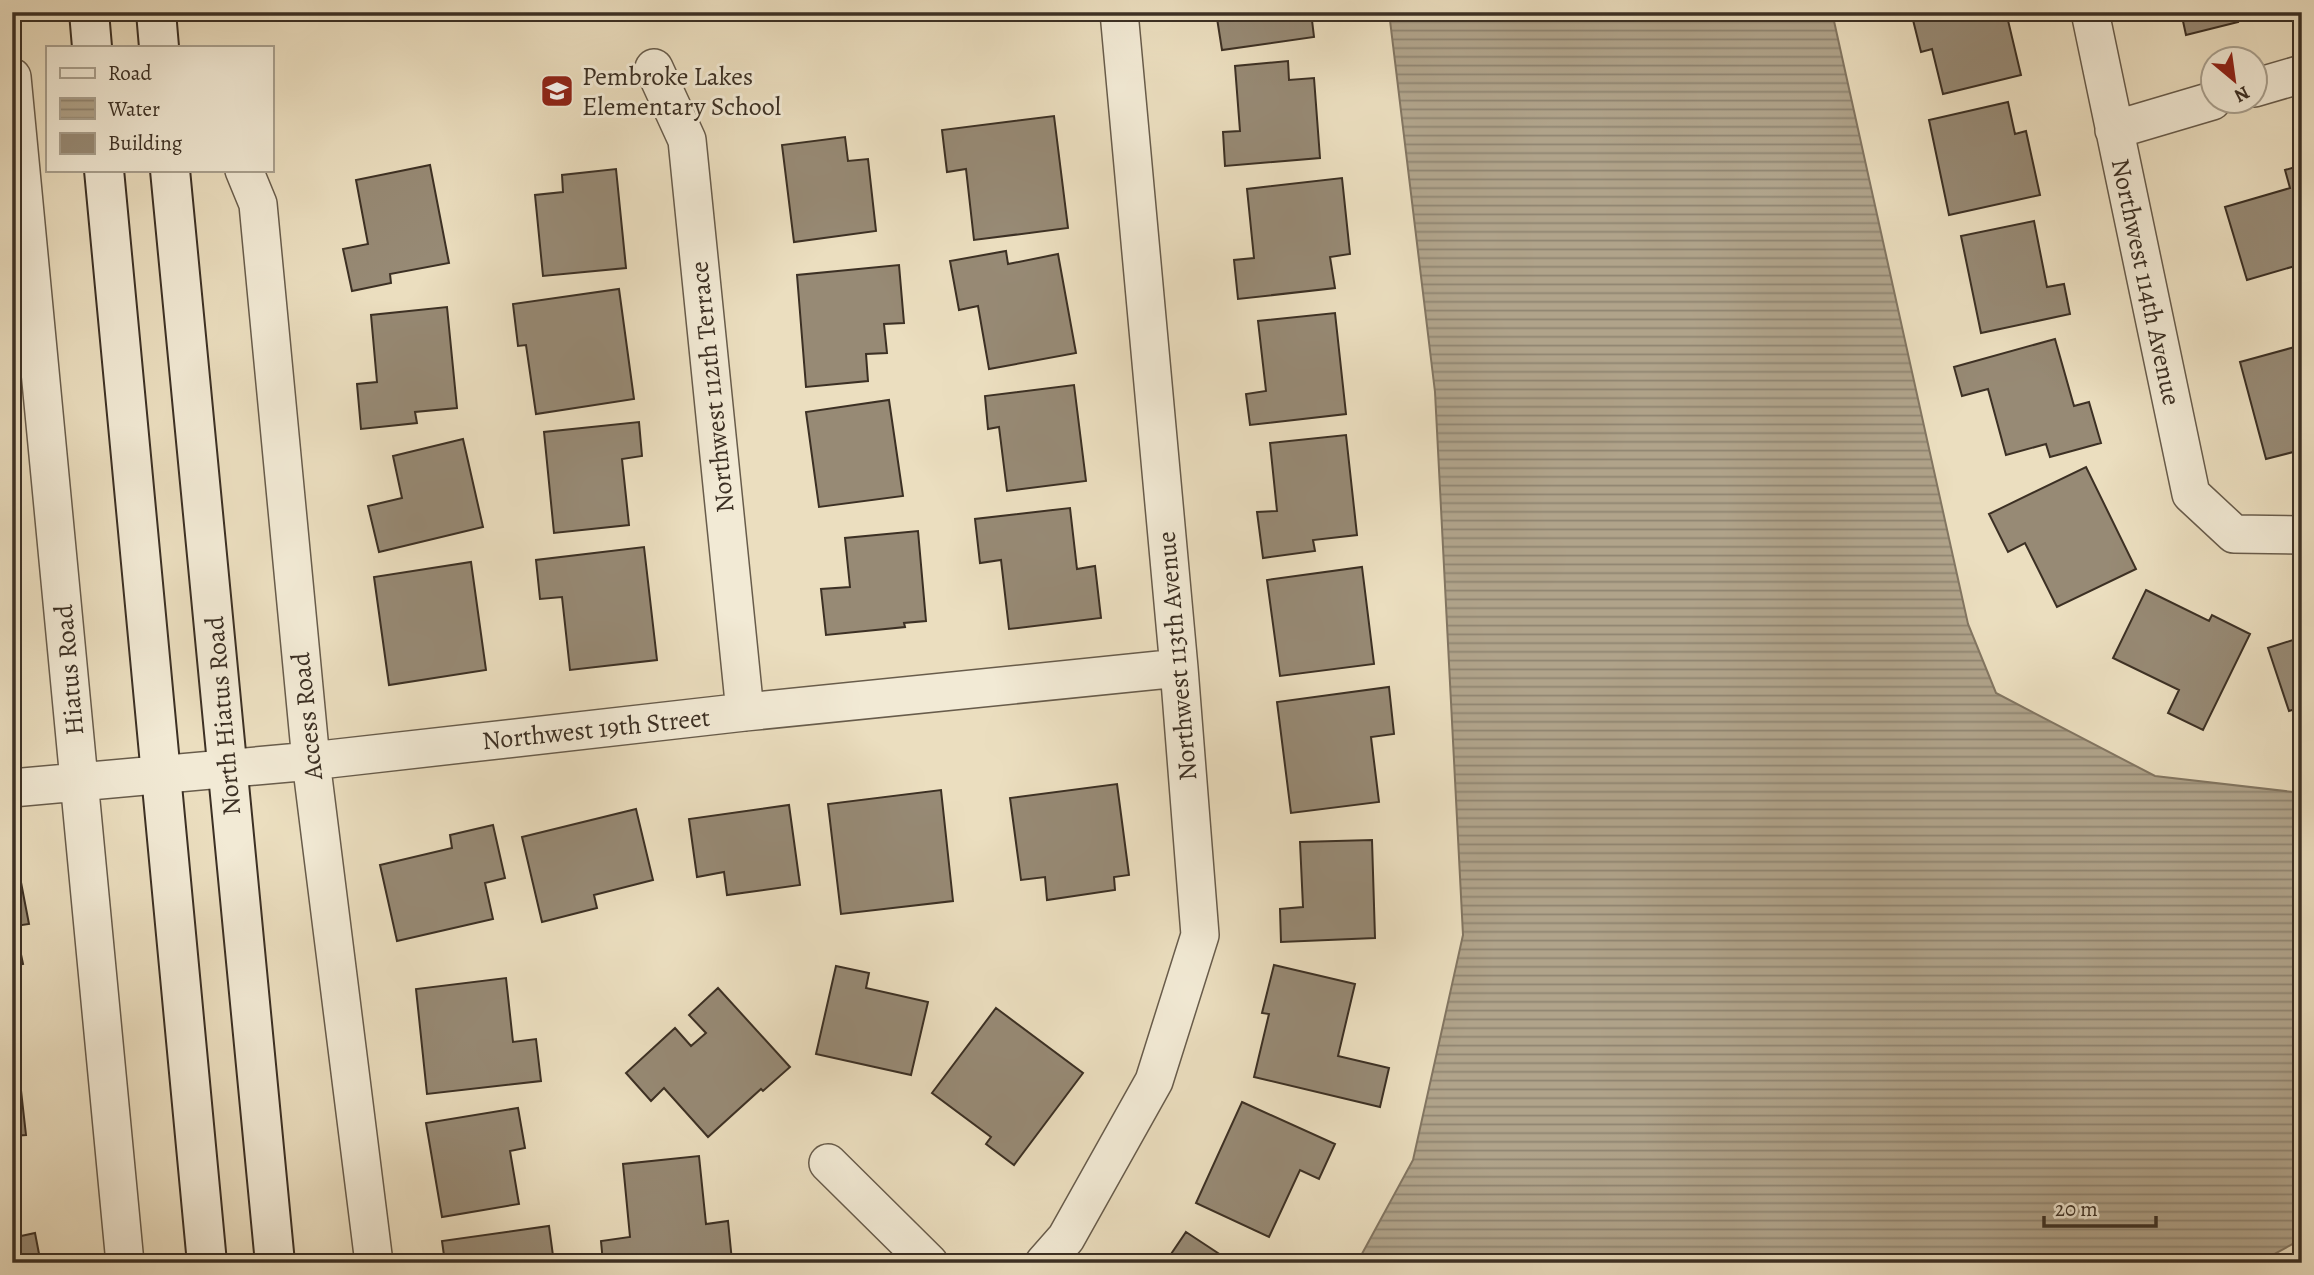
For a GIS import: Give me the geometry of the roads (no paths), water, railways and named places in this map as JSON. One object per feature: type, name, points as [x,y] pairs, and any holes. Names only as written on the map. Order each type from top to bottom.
[{"type":"main road","points":[[89,12],[92,46]]},
{"type":"main road","points":[[156,12],[159,46]]},
{"type":"main road","points":[[104,172],[207,1263]]},
{"type":"main road","name":"North Hiatus Road","points":[[170,172],[275,1263]]},
{"type":"street","name":"Northwest 113th Avenue","points":[[1044,1263],[1066,1238],[1154,1080],[1200,935],[1179,668],[1119,12]]},
{"type":"street","name":"Northwest 114th Avenue","points":[[2090,12],[2191,494],[2234,534],[2302,535]]},
{"type":"street","name":"Northwest 112th Terrace","points":[[654,68],[687,141],[745,712]]},
{"type":"street","points":[[2268,84],[2302,74]]},
{"type":"street","name":"Hiatus Road","points":[[12,77],[125,1263]]},
{"type":"street","points":[[2114,130],[2198,105]]},
{"type":"street","name":"Access Road","points":[[245,172],[258,204],[311,761],[374,1263]]},
{"type":"street","name":"Northwest 19th Street","points":[[12,788],[311,761],[745,712],[1179,668]]},
{"type":"street","points":[[828,1163],[929,1263]]},
{"type":"water","points":[[1389,12],[1832,12],[1968,624],[1996,693],[2155,776],[2302,793],[2302,1239],[2258,1263],[1357,1263],[1413,1160],[1463,935],[1435,392]]},
{"type":"place","name":"Pembroke Lakes Elementary School","points":[[557,91]]}]
